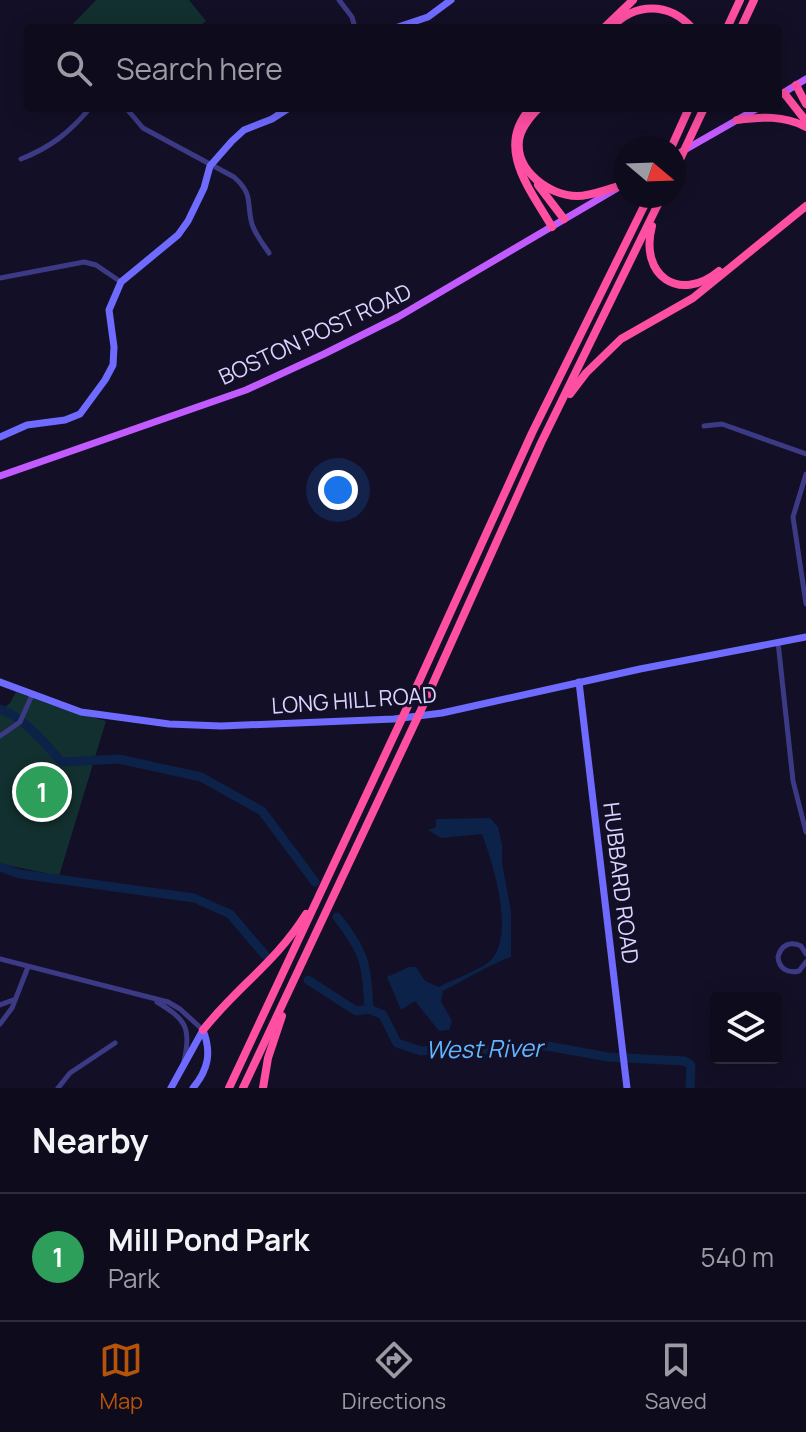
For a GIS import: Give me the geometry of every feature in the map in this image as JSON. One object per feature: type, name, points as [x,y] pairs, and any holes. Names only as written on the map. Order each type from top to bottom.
[{"type":"highway","points":[[608,24],[633,0]]},
{"type":"highway","points":[[729,24],[740,0]]},
{"type":"highway","points":[[743,24],[754,0]]},
{"type":"highway","points":[[616,24],[629,13],[643,8],[660,8],[677,14],[688,24]]},
{"type":"highway","points":[[796,85],[806,104]]},
{"type":"highway","points":[[782,96],[806,121]]},
{"type":"highway","points":[[528,112],[518,125],[514,151],[518,165],[552,227]]},
{"type":"highway","points":[[535,112],[519,140],[520,154],[564,219]]},
{"type":"highway","points":[[676,136],[686,112]]},
{"type":"highway","points":[[686,146],[702,112]]},
{"type":"highway","points":[[737,120],[769,117],[806,127]]},
{"type":"highway","points":[[526,166],[543,186],[559,193],[578,196],[614,187]]},
{"type":"highway","points":[[659,208],[647,247],[651,263],[660,275],[672,283],[685,286],[697,285],[712,277],[806,199]]},
{"type":"highway","points":[[541,443],[571,392],[603,355],[629,334],[702,291],[806,206]]},
{"type":"highway","points":[[229,1088],[532,433],[643,208]]},
{"type":"highway","points":[[243,1088],[415,723],[541,443],[657,208]]},
{"type":"highway","points":[[203,1030],[221,1007],[284,947],[334,864]]},
{"type":"highway","points":[[263,1088],[276,1031],[307,952]]},
{"type":"main road","points":[[782,94],[806,79]]},
{"type":"main road","points":[[686,149],[751,112]]},
{"type":"main road","name":"BOSTON POST ROAD","points":[[0,476],[246,390],[324,354],[373,331],[614,190]]},
{"type":"street","points":[[339,0],[354,24]]},
{"type":"street","points":[[407,24],[428,17],[451,0]]},
{"type":"street","points":[[21,159],[50,147],[86,112]]},
{"type":"street","points":[[129,112],[143,128],[234,177],[246,188],[252,224],[269,253]]},
{"type":"street","points":[[0,437],[27,425],[65,420],[80,414],[113,365],[109,310],[121,282],[178,235],[204,188],[210,166],[244,130],[283,112]]},
{"type":"street","points":[[0,278],[84,262],[96,265],[121,282]]},
{"type":"street","points":[[704,426],[722,424],[806,454]]},
{"type":"street","points":[[806,474],[793,517],[806,604]]},
{"type":"street","name":"LONG HILL ROAD","points":[[0,682],[71,709],[179,725],[221,726],[427,716],[806,637]]},
{"type":"street","points":[[778,642],[793,781],[806,832]]},
{"type":"street","name":"HUBBARD ROAD","points":[[579,682],[627,1088]]},
{"type":"street","points":[[0,736],[22,720],[32,695]]},
{"type":"street","points":[[801,946],[806,938]]},
{"type":"street","points":[[806,954],[801,946],[790,943],[783,946],[778,957],[782,968],[793,972],[799,971],[806,962]]},
{"type":"street","points":[[0,959],[176,1006],[203,1030],[208,1045],[208,1059],[202,1076],[193,1088]]},
{"type":"street","points":[[0,1024],[9,1015],[28,967]]},
{"type":"street","points":[[149,998],[183,1020],[188,1043],[183,1063]]},
{"type":"street","points":[[0,1005],[14,1000]]},
{"type":"street","points":[[171,1088],[203,1030]]},
{"type":"street","points":[[58,1088],[70,1073],[115,1043]]},
{"type":"green space","points":[[96,0],[189,0],[206,21],[203,24],[73,24]]},
{"type":"green space","points":[[16,692],[106,721],[59,876],[2,864],[0,869],[0,711],[10,703]]},
{"type":"water","points":[[490,818],[498,827],[502,845],[502,863],[511,911],[511,957],[443,991],[441,1001],[452,1021],[449,1030],[439,1031],[415,1001],[401,1010],[387,977],[416,967],[425,981],[439,987],[490,961],[498,950],[502,918],[500,899],[482,834],[441,838],[428,830],[436,827],[436,819]]},
{"type":"waterway","points":[[0,709],[26,725],[62,762],[119,759],[201,777],[262,811],[315,882]]},
{"type":"waterway","name":"West River","points":[[0,867],[20,874],[194,898],[230,914],[265,955]]},
{"type":"waterway","points":[[337,917],[363,960],[369,1009]]},
{"type":"waterway","points":[[308,980],[357,1011],[369,1009]]},
{"type":"waterway","name":"West River","points":[[369,1009],[383,1015],[397,1043],[421,1051],[464,1048],[518,1052],[532,1046],[547,1046],[608,1057],[684,1061],[691,1065],[690,1088]]},
{"type":"place","name":"Mill Pond Park","points":[[42,792]]}]
